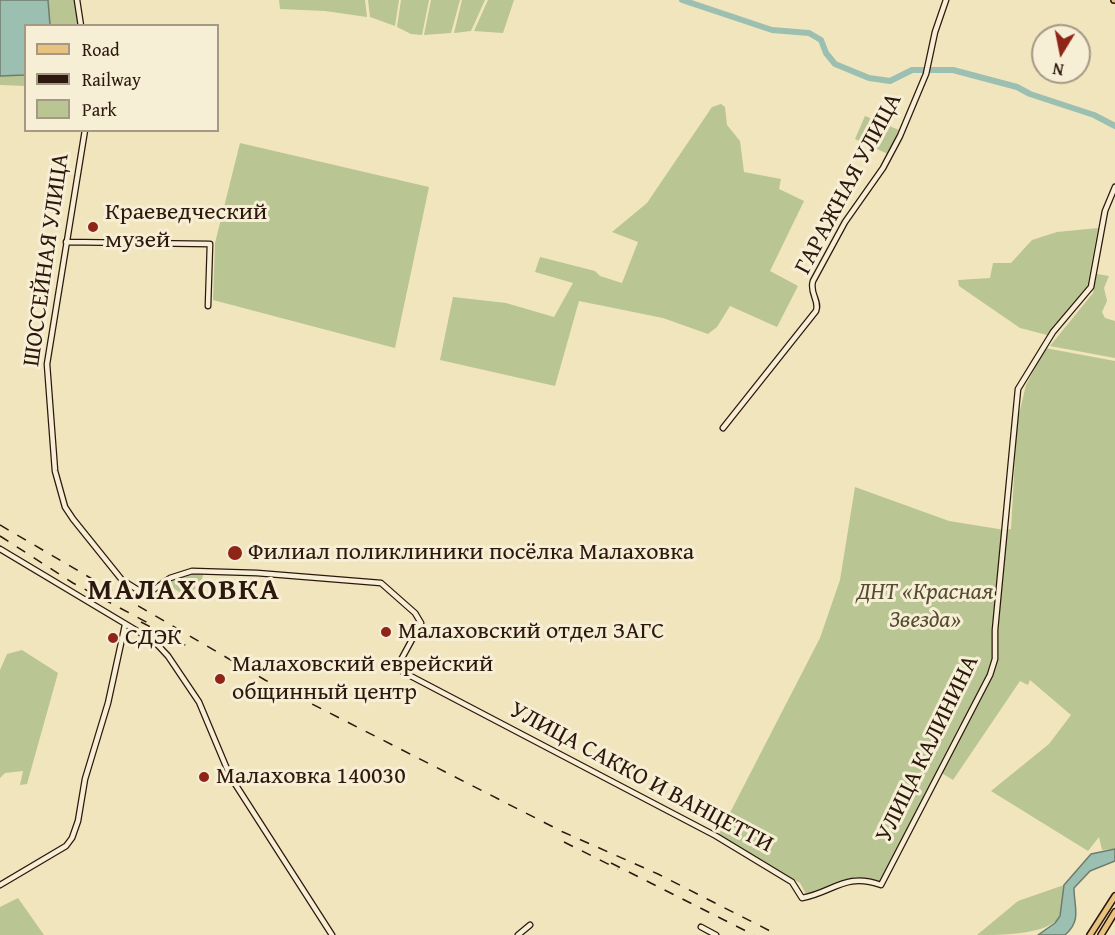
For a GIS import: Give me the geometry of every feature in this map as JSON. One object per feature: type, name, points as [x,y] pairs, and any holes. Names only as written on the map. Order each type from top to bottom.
[{"type":"main road","points":[[77,0],[81,24]]},
{"type":"main road","name":"ГАРАЖНАЯ УЛИЦА","points":[[723,428],[816,311],[817,303],[811,288],[813,281],[845,222],[889,158],[927,72],[935,32],[946,0]]},
{"type":"main road","name":"ШОССЕЙНАЯ УЛИЦА","points":[[85,132],[47,372],[55,471],[65,507],[122,580],[139,592],[150,594],[170,578],[192,571],[257,573],[385,584],[415,613],[422,623],[402,658],[400,669]]},
{"type":"main road","name":"УЛИЦА КАЛИНИНА","points":[[798,890],[802,898],[846,880],[864,880],[881,885],[990,675],[995,659],[995,630],[1018,389],[1053,332],[1091,287],[1105,211],[1115,187]]},
{"type":"main road","points":[[66,242],[210,244],[208,306]]},
{"type":"main road","points":[[0,549],[161,648],[199,702],[230,776],[332,935]]},
{"type":"main road","points":[[0,885],[66,846],[72,838],[78,821],[87,769],[108,703],[125,625]]},
{"type":"main road","name":"УЛИЦА САККО И ВАНЦЕТТИ","points":[[400,669],[764,863],[798,890]]},
{"type":"main road","points":[[1090,935],[1115,896]]},
{"type":"main road","points":[[1101,935],[1115,912]]},
{"type":"main road","points":[[518,935],[530,925]]},
{"type":"main road","points":[[701,927],[716,935]]},
{"type":"green space","points":[[48,0],[74,0],[78,24],[50,24]]},
{"type":"green space","points":[[279,0],[365,0],[367,17],[325,11],[280,9]]},
{"type":"green space","points":[[368,0],[399,0],[395,26],[370,17]]},
{"type":"green space","points":[[401,0],[429,0],[422,35],[411,34],[397,27]]},
{"type":"green space","points":[[431,0],[460,0],[451,33],[424,35]]},
{"type":"green space","points":[[462,0],[485,0],[471,31],[454,33]]},
{"type":"green space","points":[[488,0],[514,0],[503,33],[474,31]]},
{"type":"green space","points":[[24,74],[24,86],[0,85],[0,76]]},
{"type":"green space","points":[[721,104],[725,107],[727,125],[740,141],[744,172],[781,179],[779,189],[804,201],[770,271],[798,286],[777,327],[730,306],[717,327],[708,334],[663,318],[579,301],[555,386],[440,360],[453,297],[506,303],[554,317],[573,283],[535,272],[540,257],[595,271],[600,276],[622,283],[638,242],[612,232],[647,203],[712,107]]},
{"type":"green space","points":[[865,116],[899,130],[888,154],[855,139]]},
{"type":"green space","points":[[240,143],[429,187],[395,348],[213,300],[215,243]]},
{"type":"green space","points":[[1098,228],[1086,293],[1047,335],[1020,328],[959,286],[958,280],[990,278],[993,263],[1011,263],[1032,240],[1057,232]]},
{"type":"green space","points":[[1097,274],[1109,276],[1104,288],[1107,301],[1102,312],[1105,318],[1115,321],[1115,358],[1050,346],[1093,293]]},
{"type":"green space","name":"ДНТ «Красная Звезда»","points":[[1045,348],[1115,361],[1115,849],[1102,850],[1099,837],[1088,851],[991,791],[1049,744],[1071,715],[1030,680],[1028,685],[1020,681],[953,780],[940,772],[961,723],[880,882],[856,877],[806,894],[800,883],[718,836],[820,638],[840,580],[855,487],[949,521],[1011,529],[1017,423],[1026,385]]},
{"type":"green space","points":[[204,572],[201,582],[193,583],[196,588],[185,596],[166,583],[192,573]]},
{"type":"green space","points":[[22,650],[58,673],[27,784],[20,785],[23,771],[5,773],[0,778],[0,670],[7,654]]},
{"type":"green space","points":[[1064,885],[1059,917],[1053,923],[1022,933],[977,935],[1018,901]]},
{"type":"green space","points":[[18,898],[44,935],[0,935],[0,907]]},
{"type":"shaded area","points":[[0,0],[48,0],[50,24],[24,24],[24,75],[0,76]]},
{"type":"shaded area","points":[[1115,849],[1115,861],[1090,871],[1074,888],[1075,919],[1074,924],[1065,935],[1038,935],[1055,923],[1060,916],[1064,885],[1091,854]]},
{"type":"waterway","points":[[682,0],[772,30],[809,33],[821,40],[826,53],[835,64],[869,78],[890,81],[912,70],[953,70],[1017,87],[1030,94],[1094,115],[1115,126]]},
{"type":"railway","points":[[0,525],[265,680],[563,832],[658,874],[778,935]]},
{"type":"railway","points":[[0,536],[73,583],[150,624]]},
{"type":"railway","points":[[141,622],[189,647]]},
{"type":"railway","points":[[564,842],[618,869]]},
{"type":"railway","points":[[611,863],[754,935]]},
{"type":"place","name":"Краеведческий музей","points":[[93,227]]},
{"type":"place","name":"Филиал поликлиники посёлка Малаховка","points":[[235,553]]},
{"type":"place","name":"Малаховский отдел ЗАГС","points":[[386,632]]},
{"type":"place","name":"СДЭК","points":[[113,638]]},
{"type":"place","name":"Малаховский еврейский общинный центр","points":[[220,679]]},
{"type":"place","name":"Малаховка 140030","points":[[204,777]]},
{"type":"district","name":"МАЛАХОВКА","points":[[184,591]]}]
